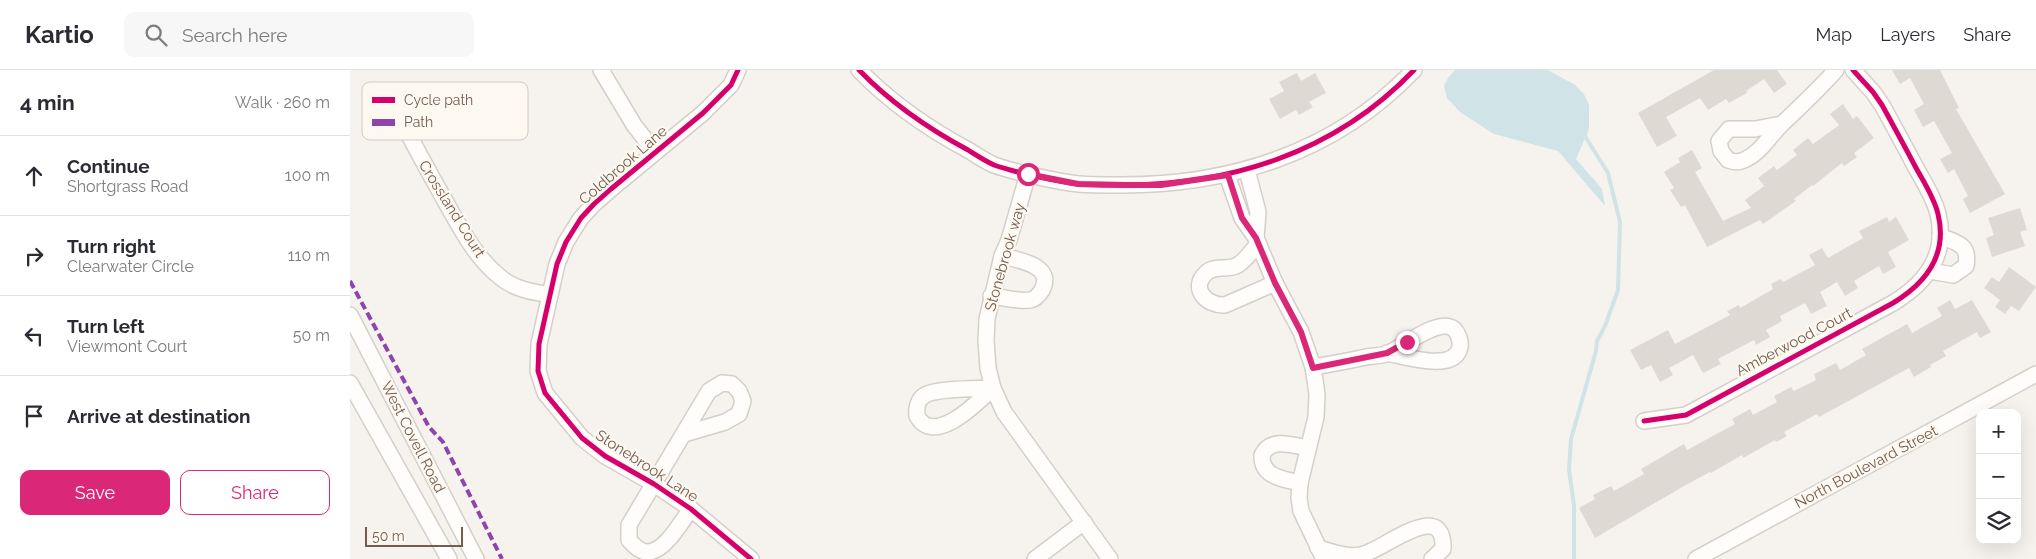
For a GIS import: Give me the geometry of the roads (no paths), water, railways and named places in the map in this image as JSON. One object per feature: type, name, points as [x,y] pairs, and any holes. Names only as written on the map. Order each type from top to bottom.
[{"type":"street","points":[[601,70],[634,125],[655,152]]},
{"type":"street","name":"Coldbrook Lane","points":[[550,295],[557,264],[566,242],[581,218],[594,204],[655,152],[703,114],[731,85],[738,70]]},
{"type":"street","points":[[859,70],[896,105],[945,138],[994,165],[1078,184],[1124,185],[1161,185],[1228,175],[1247,170],[1314,144],[1378,103],[1414,70]]},
{"type":"street","points":[[1782,124],[1804,105],[1836,70]]},
{"type":"street","name":"Amberwood Court","points":[[1644,420],[1686,414],[1893,303],[1910,292],[1930,271],[1937,254],[1940,236],[1938,214],[1930,194],[1882,105],[1853,70]]},
{"type":"street","name":"Crossland Court","points":[[412,140],[464,233],[485,263],[501,278],[523,290],[550,295]]},
{"type":"street","points":[[1247,170],[1258,212],[1257,241],[1237,265],[1211,269],[1205,274],[1200,285],[1200,292],[1209,302],[1225,305],[1275,283]]},
{"type":"street","name":"Stonebrook way","points":[[1028,174],[991,296],[986,341],[988,368],[993,388],[1004,412],[1110,559]]},
{"type":"street","points":[[1228,175],[1242,218],[1257,241],[1275,283],[1301,332],[1313,368],[1317,394],[1316,417],[1300,483],[1299,498],[1301,511],[1321,553],[1342,555],[1365,554],[1417,527],[1431,526],[1437,529],[1442,536],[1443,542],[1443,549],[1432,559]]},
{"type":"street","points":[[1930,271],[1953,275],[1966,266],[1968,257],[1965,249],[1960,244],[1940,236]]},
{"type":"street","points":[[991,296],[1030,300],[1036,297],[1044,286],[1043,274],[1036,266],[1002,256]]},
{"type":"street","name":"Stonebrook Lane","points":[[550,295],[539,344],[538,371],[545,393],[582,438],[605,456],[654,484],[691,509],[751,559]]},
{"type":"street","name":"West Covell Road","points":[[350,315],[476,559]]},
{"type":"street","points":[[1313,368],[1387,353]]},
{"type":"street","name":"North Boulevard Street","points":[[1696,559],[2036,374]]},
{"type":"street","name":"West Covell Road","points":[[350,383],[449,559]]},
{"type":"street","points":[[654,484],[684,434]]},
{"type":"street","points":[[1300,483],[1268,474],[1263,468],[1262,454],[1269,445],[1276,443],[1308,448]]},
{"type":"street","name":"Stonebrook Lane","points":[[654,484],[629,525],[629,540],[640,550],[650,552],[666,543],[691,509]]},
{"type":"street","points":[[1034,559],[1084,522]]},
{"type":"waterway","points":[[1574,559],[1574,505],[1569,470],[1571,439],[1596,351],[1597,341],[1605,326],[1618,290],[1620,222],[1608,173],[1583,133]]}]
